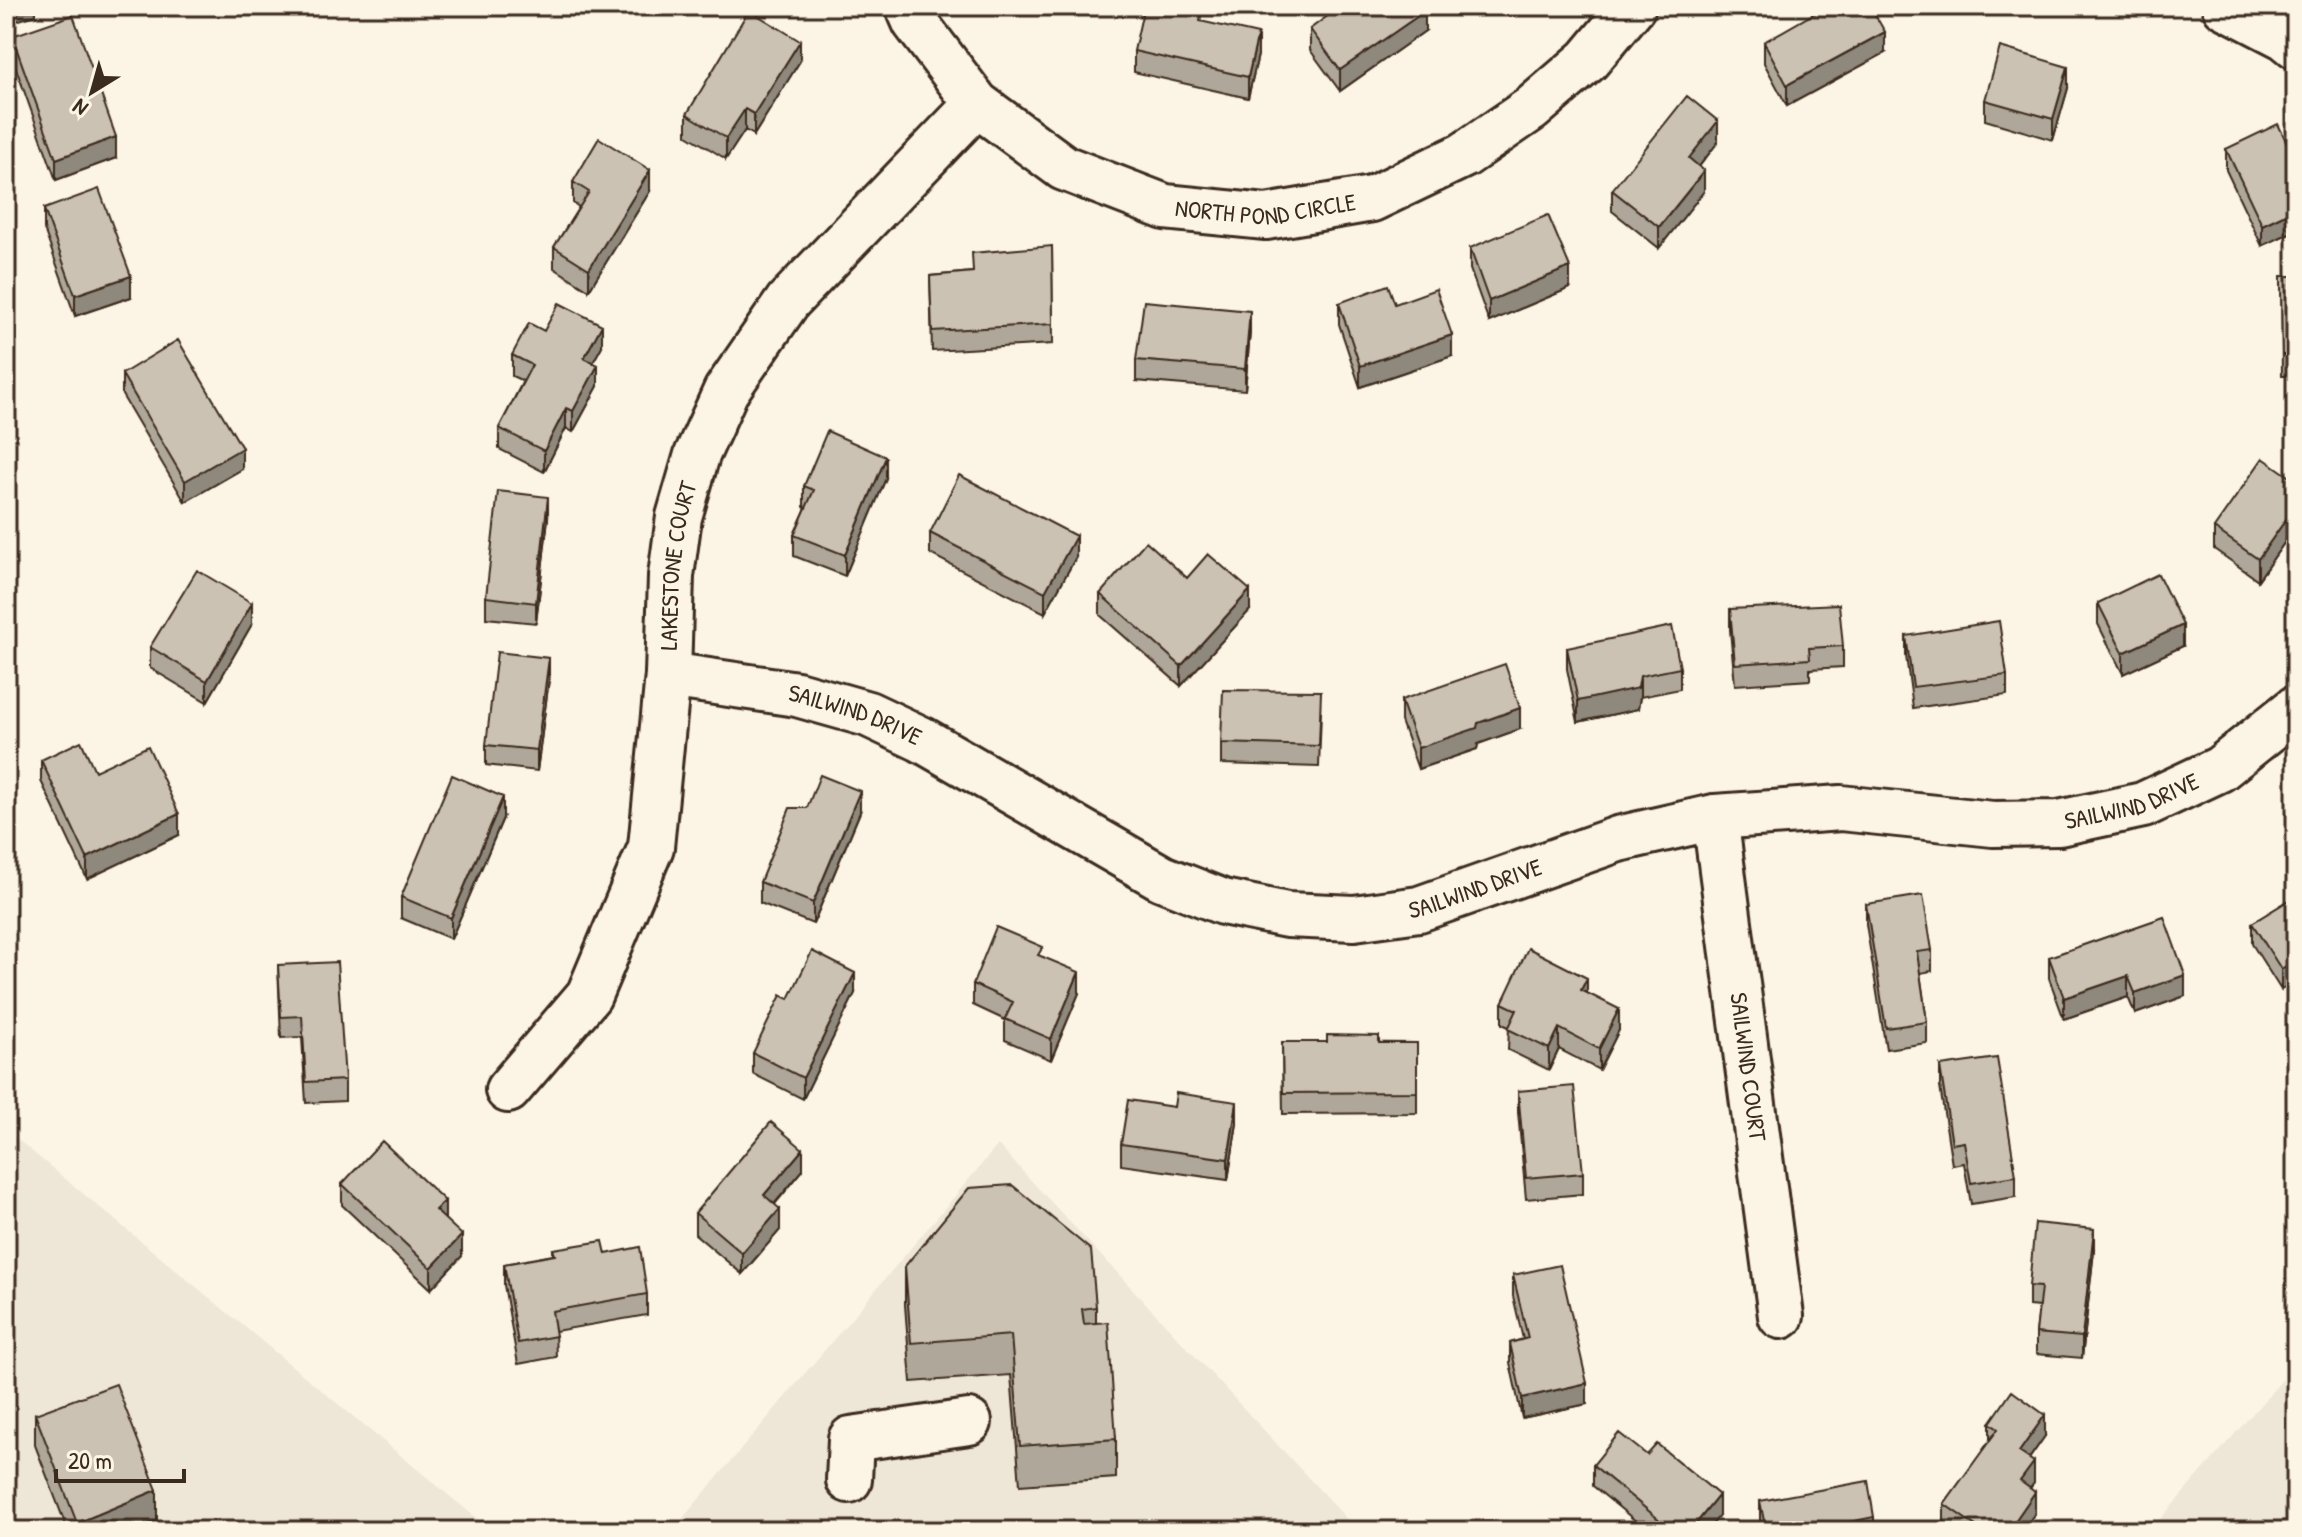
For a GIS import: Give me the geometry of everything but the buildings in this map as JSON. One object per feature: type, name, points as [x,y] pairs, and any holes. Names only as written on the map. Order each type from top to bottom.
[{"type":"street","name":"NORTH POND CIRCLE","points":[[908,6],[915,22],[977,104],[1064,168],[1165,207],[1266,217],[1372,199],[1464,155],[1531,109],[1588,60],[1633,6]]},
{"type":"street","points":[[2225,6],[2285,37],[2296,46]]},
{"type":"street","name":"LAKESTONE COURT","points":[[508,1090],[589,995],[651,847],[668,675],[671,576],[679,517],[697,455],[726,391],[788,301],[977,104]]},
{"type":"street","name":"SAILWIND DRIVE","points":[[668,675],[797,694],[868,714],[921,739],[1162,878],[1223,902],[1287,915],[1354,918],[1419,909],[1618,839],[1715,817],[1841,808],[1993,824],[2059,823],[2143,805],[2220,769],[2296,708]]},
{"type":"street","name":"SAILWIND COURT","points":[[1715,817],[1781,1316]]},
{"type":"street","points":[[849,1480],[851,1439],[969,1422]]},
{"type":"shaded area","points":[[6,1130],[492,1531],[6,1531]]},
{"type":"shaded area","points":[[998,1145],[1358,1531],[672,1531]]},
{"type":"shaded area","points":[[2296,1364],[2296,1531],[2150,1531]]}]
